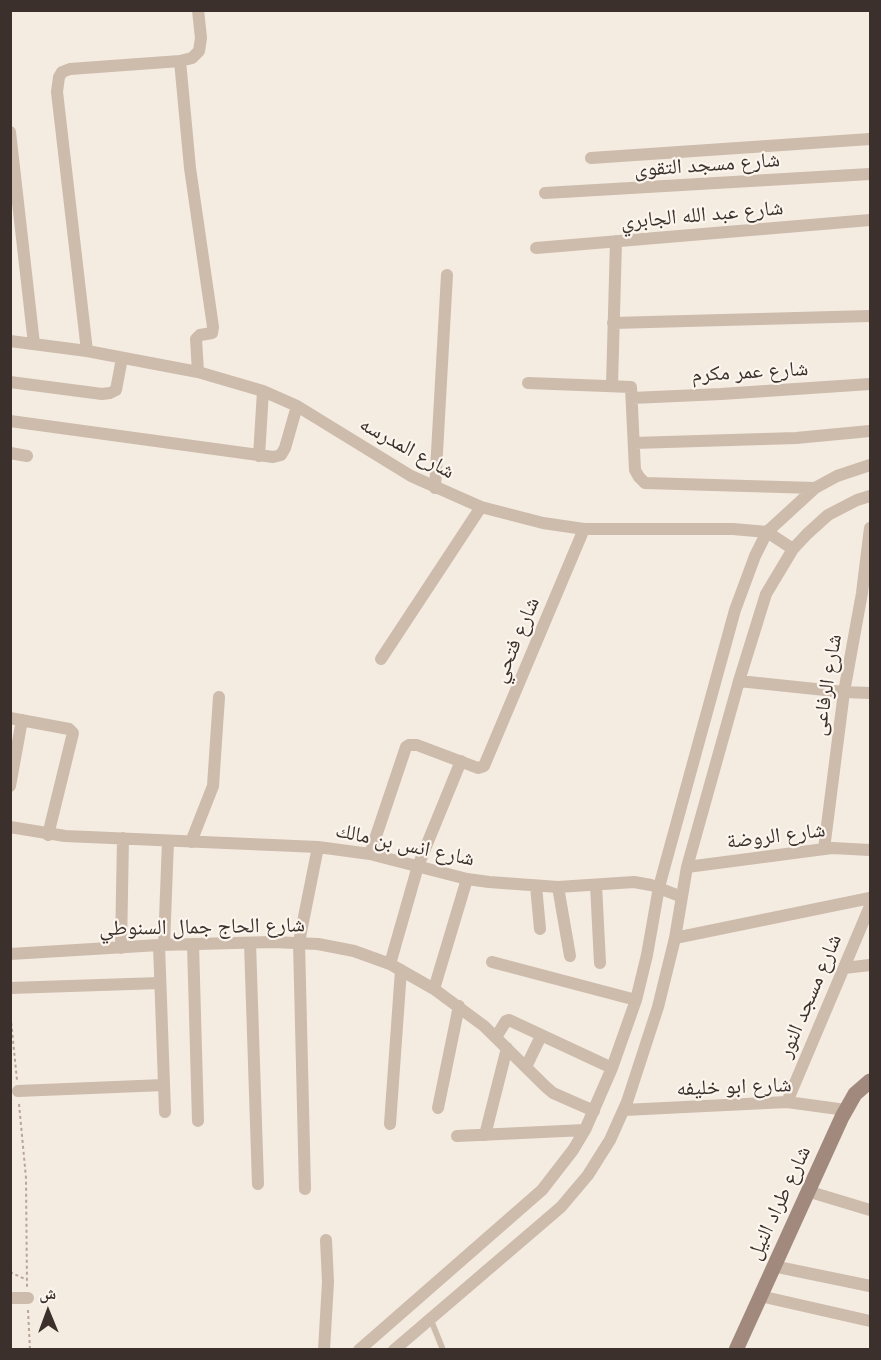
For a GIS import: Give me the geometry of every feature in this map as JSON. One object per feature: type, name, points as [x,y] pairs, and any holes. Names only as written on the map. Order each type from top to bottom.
[{"type":"street","points":[[87,351],[57,92],[58,77],[62,72],[70,69],[180,61],[192,58],[199,51],[201,38],[198,10]]},
{"type":"street","points":[[180,61],[190,168],[213,327],[212,333],[200,335],[196,339],[198,372]]},
{"type":"street","points":[[10,132],[34,344]]},
{"type":"street","points":[[591,158],[870,139]]},
{"type":"street","name":"شارع مسجد التقوى","points":[[545,193],[870,174]]},
{"type":"street","name":"شارع عبد الله الجابري","points":[[536,248],[870,220]]},
{"type":"street","points":[[612,386],[616,241]]},
{"type":"street","points":[[435,488],[447,275]]},
{"type":"street","points":[[614,323],[870,316]]},
{"type":"street","name":"شارع المدرسه","points":[[10,341],[87,351],[198,372],[262,390],[297,406],[345,437],[435,488],[481,507],[584,530],[733,529],[767,532],[792,549]]},
{"type":"street","points":[[10,382],[102,394],[110,393],[116,390],[123,358]]},
{"type":"street","name":"شارع عمر مكرم","points":[[528,383],[612,386],[632,392],[722,394],[870,384]]},
{"type":"street","points":[[259,456],[262,390]]},
{"type":"street","points":[[632,392],[635,470],[645,483],[815,488]]},
{"type":"street","points":[[10,421],[273,457],[281,455],[285,448],[297,406]]},
{"type":"street","points":[[634,443],[796,438],[870,431]]},
{"type":"street","points":[[10,453],[27,456]]},
{"type":"street","points":[[360,1350],[542,1190],[573,1150],[585,1130],[612,1068],[636,1000],[647,955],[659,887],[735,610],[755,556],[767,532],[815,488],[837,476],[870,465]]},
{"type":"street","points":[[394,1350],[561,1207],[600,1158],[624,1110],[658,1006],[675,938],[687,867],[766,594],[792,549],[828,515],[870,496]]},
{"type":"street","points":[[381,659],[481,507]]},
{"type":"street","name":"شارع الرفاعى","points":[[824,849],[844,692],[862,593],[870,528]]},
{"type":"street","name":"شارع فتحي","points":[[461,761],[478,768],[484,766],[584,530]]},
{"type":"street","points":[[739,681],[870,693]]},
{"type":"street","points":[[191,842],[213,786],[219,697]]},
{"type":"street","points":[[10,786],[16,719],[69,729],[73,733],[48,835]]},
{"type":"street","points":[[370,854],[406,747],[417,745],[461,761],[418,866],[390,964]]},
{"type":"street","name":"شارع انس بن مالك","points":[[10,828],[48,835],[318,847],[370,854],[467,879],[536,886],[634,882],[659,887],[682,897]]},
{"type":"street","points":[[121,948],[123,838]]},
{"type":"street","points":[[165,1112],[160,982],[168,841]]},
{"type":"street","points":[[305,1189],[299,942],[318,847]]},
{"type":"street","name":"شارع الروضة","points":[[687,867],[824,849],[870,850]]},
{"type":"street","points":[[434,989],[467,879]]},
{"type":"street","points":[[596,885],[600,963]]},
{"type":"street","points":[[536,886],[540,929]]},
{"type":"street","points":[[558,886],[570,956]]},
{"type":"street","name":"شارع مسجد النور","points":[[675,938],[870,898]]},
{"type":"street","name":"شارع مسجد النور","points":[[787,1102],[870,906]]},
{"type":"street","name":"شارع الحاج جمال السنوطي","points":[[10,954],[162,945],[299,942],[354,951],[390,964],[434,989],[459,1006],[496,1037],[538,1081],[553,1093],[594,1112]]},
{"type":"street","points":[[250,943],[258,1184]]},
{"type":"street","points":[[192,944],[198,1121]]},
{"type":"street","points":[[492,962],[636,1000]]},
{"type":"street","points":[[844,968],[870,965]]},
{"type":"street","points":[[390,1124],[401,970]]},
{"type":"street","points":[[10,988],[160,982]]},
{"type":"street","points":[[438,1108],[459,1006]]},
{"type":"street","points":[[496,1037],[508,1020],[612,1068]]},
{"type":"street","points":[[526,1067],[541,1036]]},
{"type":"street","points":[[485,1135],[507,1048]]},
{"type":"street","name":"شارع طراد النيل","points":[[736,1350],[846,1110],[855,1094],[870,1081]]},
{"type":"street","points":[[18,1091],[164,1085]]},
{"type":"street","name":"شارع ابو خليفه","points":[[624,1110],[787,1102],[846,1110]]},
{"type":"street","points":[[457,1136],[585,1130]]},
{"type":"street","points":[[807,1191],[870,1210]]},
{"type":"street","points":[[324,1350],[328,1282],[326,1240]]},
{"type":"street","points":[[773,1266],[870,1286]]},
{"type":"street","points":[[760,1296],[870,1321]]},
{"type":"street","points":[[10,1298],[28,1298]]},
{"type":"lane","points":[[431,1320],[443,1350]]},
{"type":"path","points":[[10,1011],[26,1178],[30,1350]]},
{"type":"path","points":[[10,1272],[27,1281]]}]
